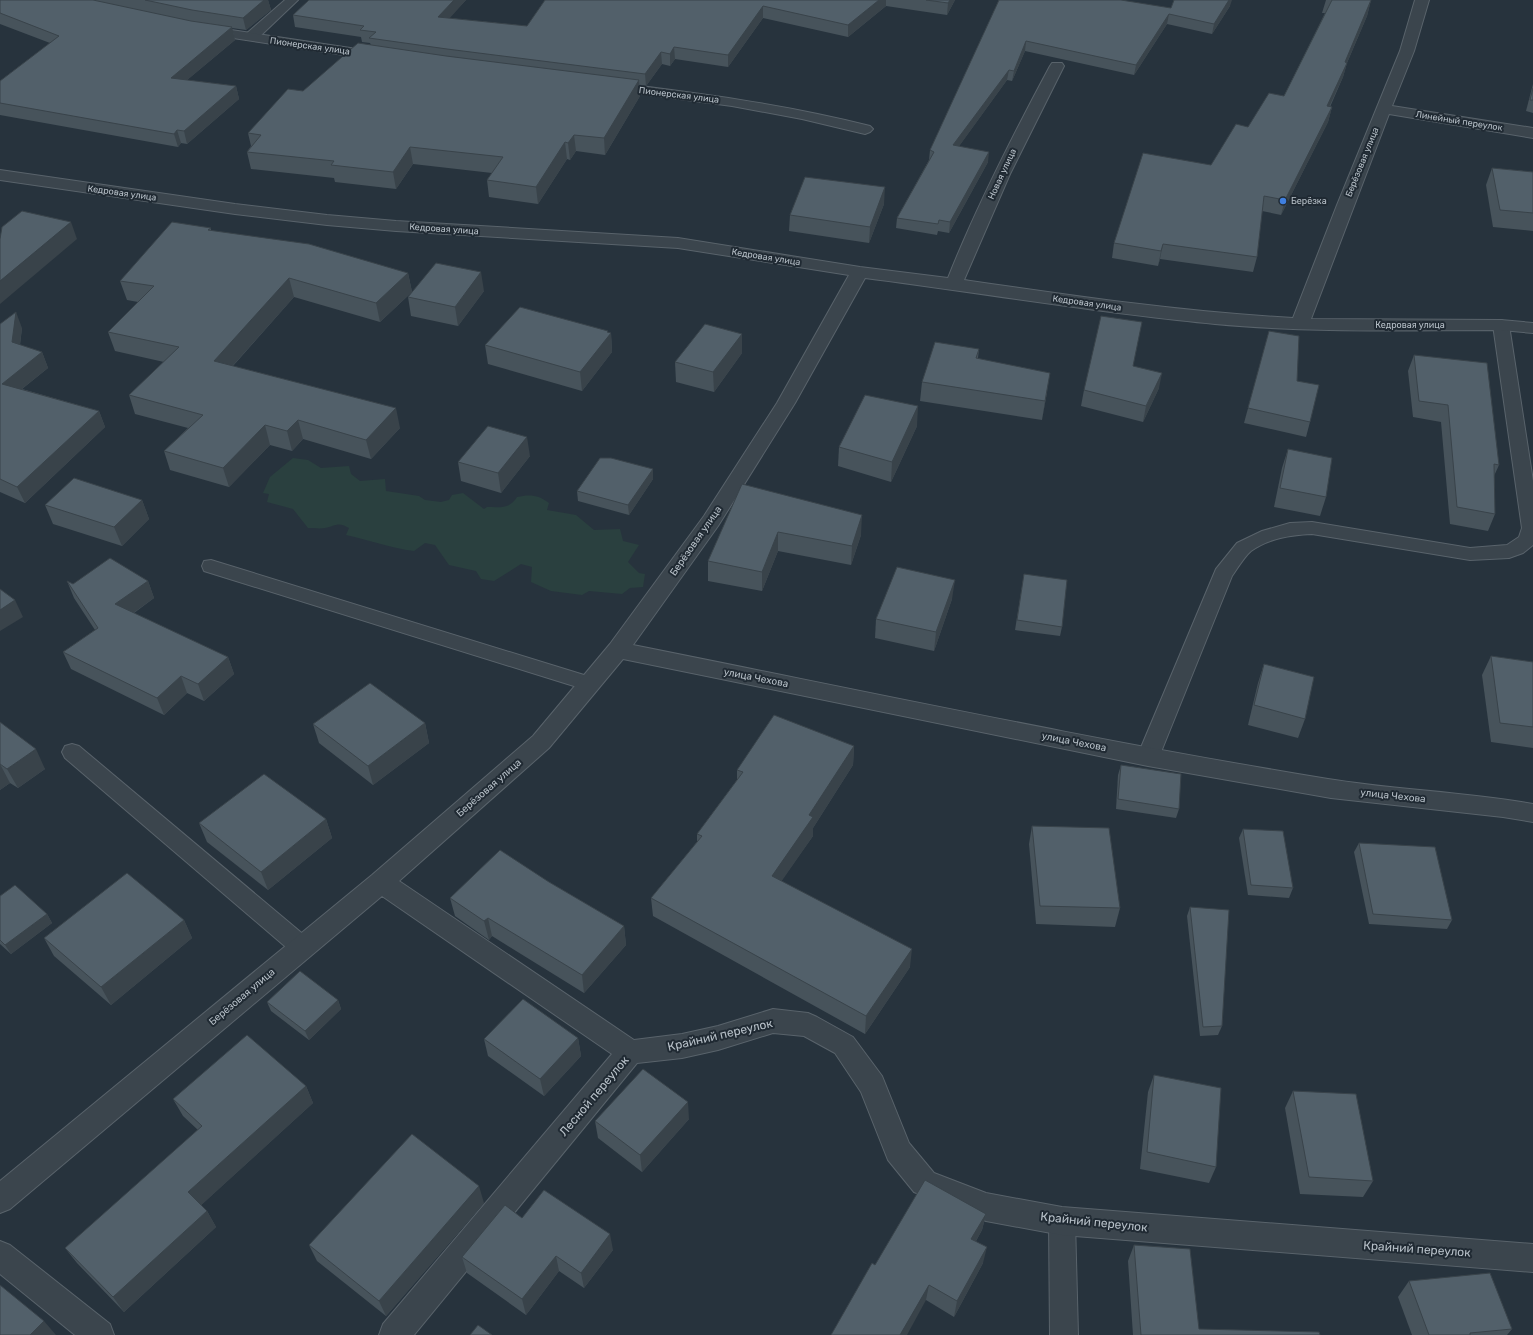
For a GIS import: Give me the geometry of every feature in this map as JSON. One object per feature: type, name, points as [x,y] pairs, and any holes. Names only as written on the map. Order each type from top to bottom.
[{"type":"street","name":"Берёзовая улица","points":[[1300,324],[1345,205],[1407,51],[1422,0]]},
{"type":"street","name":"Пионерская улица","points":[[195,28],[388,58]]},
{"type":"street","name":"Новая улица","points":[[954,284],[972,238],[1016,143],[1057,66]]},
{"type":"street","name":"Пионерская улица","points":[[598,85],[732,102],[802,114],[864,129]]},
{"type":"street","name":"Линейный переулок","points":[[1384,109],[1533,133]]},
{"type":"street","name":"Кедровая улица","points":[[0,175],[227,208],[328,220],[396,226],[678,243],[860,272],[1084,303],[1216,319],[1300,324],[1501,325],[1533,328]]},
{"type":"street","name":"Берёзовая улица","points":[[0,1199],[381,882],[541,742],[618,650],[712,521],[786,403],[860,272]]},
{"type":"street","name":"улица Чехова","points":[[618,650],[1148,756],[1331,789],[1503,808],[1533,813]]},
{"type":"street","name":"Лесной переулок","points":[[381,882],[630,1052],[394,1335]]},
{"type":"street","name":"Крайний переулок","points":[[630,1052],[682,1046],[718,1038],[773,1021],[808,1025],[844,1046],[872,1085],[898,1151],[924,1183],[986,1207],[1062,1221],[1533,1258]]},
{"type":"street","points":[[0,1255],[99,1335]]},
{"type":"lane","points":[[251,37],[292,0]]},
{"type":"lane","points":[[1148,756],[1222,574],[1244,547],[1269,535],[1290,529],[1312,528],[1470,554],[1496,553],[1517,549],[1528,540],[1531,528],[1501,325]]},
{"type":"lane","points":[[211,566],[590,684]]},
{"type":"lane","points":[[72,752],[302,947]]},
{"type":"lane","points":[[1062,1221],[1064,1335]]},
{"type":"green space","points":[[293,458],[308,460],[321,468],[349,466],[351,474],[360,481],[385,479],[386,491],[419,496],[425,500],[441,502],[449,500],[452,495],[463,493],[484,509],[487,507],[500,507],[511,504],[517,497],[530,495],[538,497],[549,503],[547,510],[576,515],[594,530],[620,529],[623,541],[639,545],[628,562],[639,573],[645,574],[643,587],[630,588],[622,594],[589,591],[582,595],[551,591],[531,582],[532,567],[521,564],[494,581],[481,579],[476,571],[449,565],[435,545],[425,543],[414,551],[346,535],[349,528],[342,525],[323,528],[308,528],[293,509],[267,502],[269,494],[263,493],[270,477]]},
{"type":"building","points":[[0,0],[93,0],[191,21],[232,27],[171,78],[236,86],[184,131],[177,130],[174,134],[0,103],[0,81],[59,36],[0,13]]},
{"type":"building","points":[[145,0],[264,0],[243,18],[192,10]]},
{"type":"building","points":[[309,0],[454,0],[438,17],[527,26],[545,0],[879,0],[848,25],[763,6],[728,55],[674,47],[670,54],[661,52],[645,74],[369,38],[376,32],[360,30],[364,26],[293,15]]},
{"type":"building","points":[[926,0],[950,0],[948,3]]},
{"type":"building","points":[[999,0],[1121,0],[1171,8],[1174,0],[1229,0],[1214,24],[1169,14],[1136,65],[1026,41],[1014,71],[1009,70],[953,145],[989,152],[950,222],[939,220],[938,224],[897,218],[934,152],[930,150]]},
{"type":"building","points":[[1332,0],[1371,0],[1345,62],[1347,63],[1327,106],[1332,107],[1285,200],[1264,196],[1257,257],[1163,244],[1161,251],[1114,243],[1143,153],[1211,165],[1236,124],[1248,127],[1269,93],[1284,96]]},
{"type":"building","points":[[358,43],[446,56],[639,80],[604,138],[574,135],[568,143],[565,142],[536,187],[487,180],[503,157],[410,147],[393,172],[331,165],[334,161],[247,152],[261,135],[248,133],[288,89],[303,91]]},
{"type":"building","points":[[1533,88],[1533,100],[1530,100]]},
{"type":"building","points":[[1492,168],[1533,172],[1533,213],[1500,210]]},
{"type":"building","points":[[805,177],[885,187],[870,227],[790,215]]},
{"type":"building","points":[[22,211],[71,222],[0,281],[0,239],[2,227]]},
{"type":"building","points":[[172,222],[211,228],[208,230],[309,244],[408,273],[376,303],[289,278],[214,361],[396,408],[366,440],[298,420],[287,431],[265,425],[223,468],[164,451],[203,415],[129,395],[179,347],[108,332],[154,286],[120,281]]},
{"type":"building","points":[[436,263],[481,272],[455,307],[408,297]]},
{"type":"building","points":[[520,307],[611,333],[580,372],[485,345]]},
{"type":"building","points":[[16,312],[12,342],[42,352],[2,384],[99,411],[17,487],[0,479],[0,324]]},
{"type":"building","points":[[1101,316],[1142,322],[1133,366],[1162,373],[1146,406],[1084,390]]},
{"type":"building","points":[[705,324],[742,334],[713,372],[675,362]]},
{"type":"building","points":[[1269,331],[1299,336],[1297,381],[1319,385],[1310,422],[1248,408]]},
{"type":"building","points":[[935,342],[979,349],[976,358],[1050,373],[1045,401],[922,382]]},
{"type":"building","points":[[1414,355],[1487,363],[1499,465],[1494,464],[1495,514],[1457,507],[1448,405],[1419,401]]},
{"type":"building","points":[[865,395],[918,406],[892,462],[839,447]]},
{"type":"building","points":[[488,426],[527,437],[498,473],[458,462]]},
{"type":"building","points":[[1288,449],[1332,458],[1326,497],[1280,488]]},
{"type":"building","points":[[600,458],[611,458],[653,469],[628,505],[577,491]]},
{"type":"building","points":[[74,478],[142,500],[114,527],[45,505]]},
{"type":"building","points":[[742,484],[862,515],[852,546],[778,532],[762,572],[708,561]]},
{"type":"building","points":[[110,558],[148,581],[115,604],[228,657],[198,684],[181,676],[157,698],[63,652],[98,628],[67,581],[73,584]]},
{"type":"building","points":[[897,567],[955,580],[936,632],[876,619]]},
{"type":"building","points":[[1024,574],[1067,580],[1062,627],[1017,620]]},
{"type":"building","points":[[0,589],[15,600],[0,610]]},
{"type":"building","points":[[1491,656],[1533,662],[1533,727],[1500,723]]},
{"type":"building","points":[[1264,664],[1314,677],[1305,719],[1254,705]]},
{"type":"building","points":[[370,683],[425,723],[368,766],[313,724]]},
{"type":"building","points":[[774,715],[854,746],[809,815],[813,817],[772,876],[912,949],[866,1016],[651,898],[702,836],[697,834],[743,772],[737,770]]},
{"type":"building","points":[[0,722],[36,749],[7,769],[0,764]]},
{"type":"building","points":[[1121,765],[1181,774],[1179,809],[1118,799]]},
{"type":"building","points":[[264,774],[326,819],[261,872],[199,823]]},
{"type":"building","points":[[1032,826],[1109,828],[1120,908],[1040,906]]},
{"type":"building","points":[[1243,829],[1283,831],[1293,888],[1251,885]]},
{"type":"building","points":[[1359,843],[1435,847],[1452,920],[1373,914]]},
{"type":"building","points":[[500,850],[549,882],[624,926],[582,975],[488,918],[484,921],[450,898]]},
{"type":"building","points":[[127,873],[184,920],[101,987],[44,938]]},
{"type":"building","points":[[15,885],[47,914],[5,945],[0,940],[0,896]]},
{"type":"building","points":[[1190,907],[1229,910],[1222,1026],[1203,1027]]},
{"type":"building","points":[[300,971],[338,1000],[305,1031],[267,1002]]},
{"type":"building","points":[[523,999],[578,1038],[540,1079],[484,1039]]},
{"type":"building","points":[[247,1035],[306,1086],[188,1192],[207,1211],[113,1297],[65,1248],[202,1126],[173,1099]]},
{"type":"building","points":[[643,1069],[688,1102],[640,1155],[595,1121]]},
{"type":"building","points":[[1154,1075],[1221,1088],[1216,1167],[1147,1152]]},
{"type":"building","points":[[1293,1091],[1356,1094],[1373,1181],[1309,1177]]},
{"type":"building","points":[[412,1134],[479,1186],[379,1301],[309,1245]]},
{"type":"building","points":[[925,1180],[986,1214],[971,1239],[987,1247],[957,1301],[929,1285],[900,1335],[831,1335],[872,1263],[875,1265]]},
{"type":"building","points":[[544,1190],[610,1234],[581,1273],[556,1256],[522,1299],[462,1257],[505,1205],[522,1218]]},
{"type":"building","points":[[1134,1245],[1190,1249],[1199,1329],[1319,1332],[1320,1335],[1141,1335]]},
{"type":"building","points":[[1490,1273],[1512,1329],[1470,1333],[1470,1335],[1429,1335],[1409,1281]]},
{"type":"building","points":[[0,1285],[44,1321],[30,1335],[0,1335]]},
{"type":"building","points":[[478,1325],[492,1335],[470,1335]]},
{"type":"place","name":"Берёзка","points":[[1283,201]]}]
